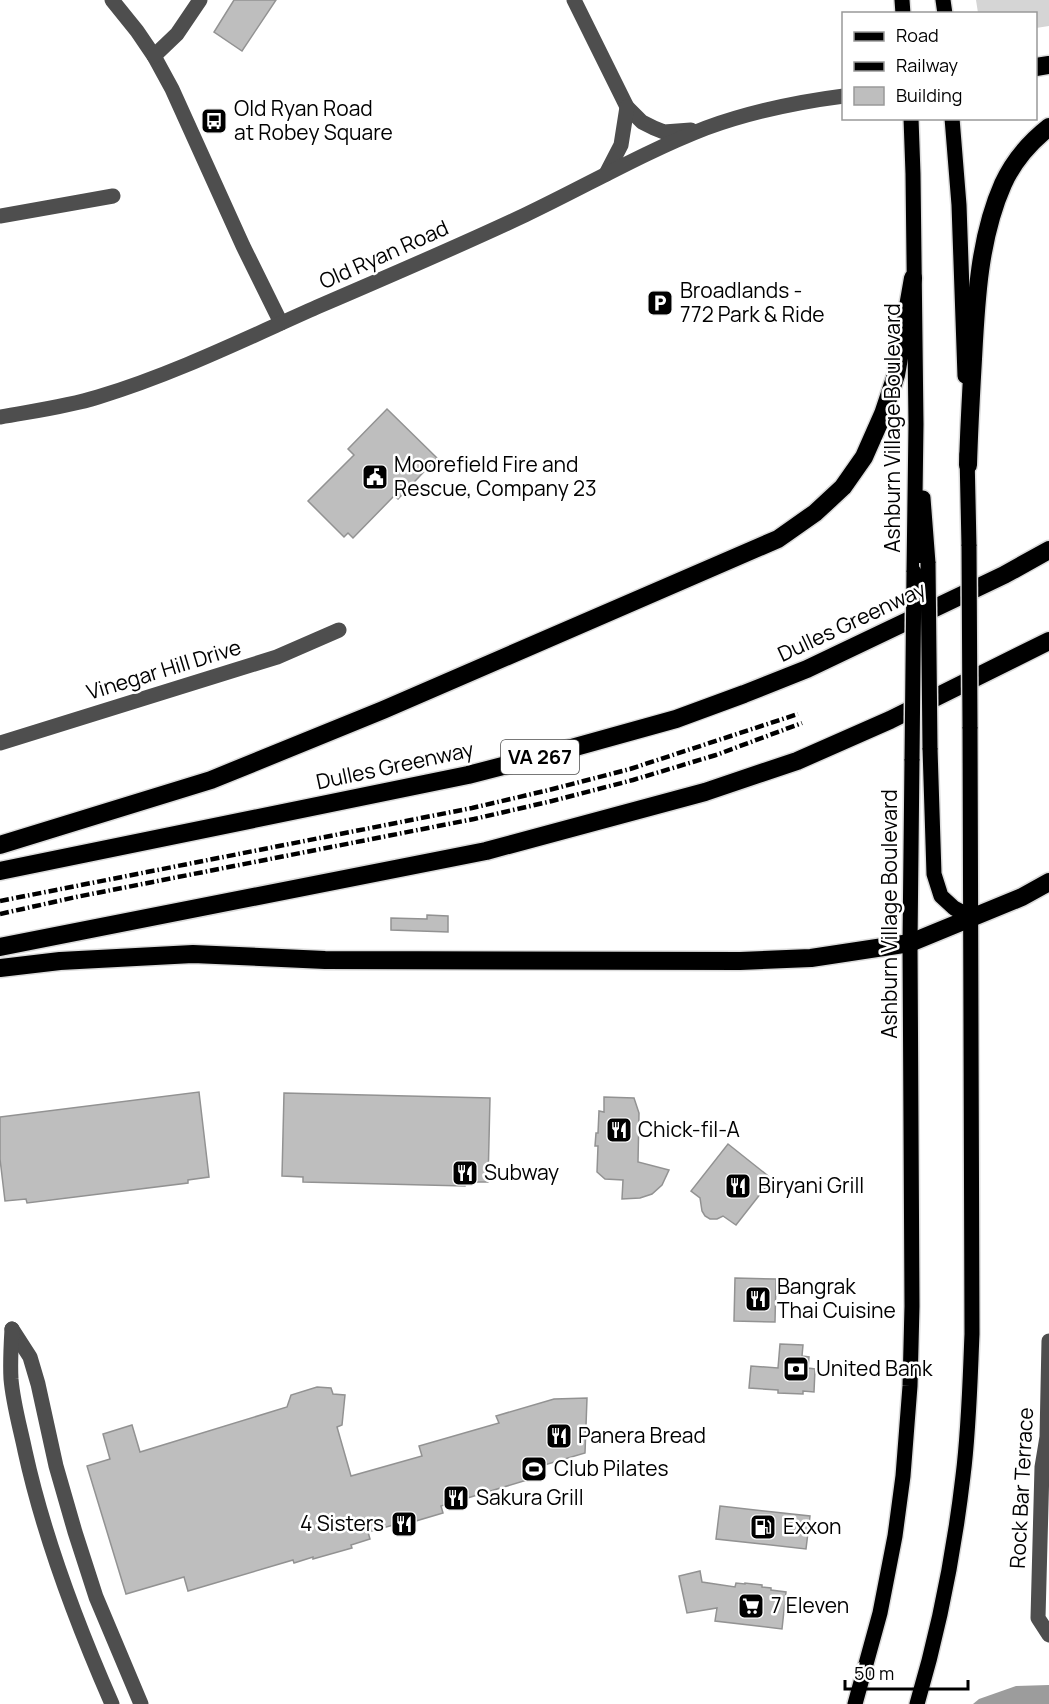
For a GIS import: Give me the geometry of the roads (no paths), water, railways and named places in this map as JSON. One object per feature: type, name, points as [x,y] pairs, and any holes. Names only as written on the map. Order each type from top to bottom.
[{"type":"highway","points":[[968,465],[976,304],[981,262],[990,225],[1008,173],[1038,136],[1049,128]]},
{"type":"highway","points":[[0,845],[210,780],[383,710],[778,539],[816,513],[843,487],[864,457],[883,414],[896,375],[913,278]]},
{"type":"highway","points":[[1004,575],[1049,541]]},
{"type":"highway","name":"Dulles Greenway","points":[[0,871],[468,775],[676,719],[807,669],[1004,575],[1049,550]]},
{"type":"highway","points":[[0,947],[486,851],[705,792],[797,760],[890,720],[1049,641]]},
{"type":"highway","points":[[0,968],[60,961],[193,954],[325,960],[740,961],[811,958],[910,943],[1022,897],[1049,882]]},
{"type":"main road","name":"Ashburn Village Boulevard","points":[[855,1704],[880,1613],[895,1536],[903,1476],[910,1386],[912,1189],[910,943],[916,424],[911,120]]},
{"type":"main road","points":[[917,1704],[928,1667],[953,1546],[963,1475],[972,1334],[968,465],[959,205],[952,120]]},
{"type":"main road","points":[[916,424],[928,563],[934,874],[941,896],[954,908],[971,917]]},
{"type":"street","points":[[112,0],[154,56],[172,89],[243,246],[281,323]]},
{"type":"street","points":[[154,56],[177,34],[200,0]]},
{"type":"street","points":[[574,0],[627,107],[642,122],[664,132],[706,129]]},
{"type":"street","name":"Old Ryan Road","points":[[0,417],[73,404],[135,385],[211,356],[516,219],[606,174],[706,129],[757,112],[842,96]]},
{"type":"street","points":[[606,174],[621,146],[627,107]]},
{"type":"street","points":[[0,216],[113,196]]},
{"type":"street","name":"Vinegar Hill Drive","points":[[0,743],[278,657],[339,630]]},
{"type":"street","points":[[112,1704],[64,1586],[29,1471],[11,1378],[12,1329],[30,1357],[56,1466],[75,1532],[96,1597],[141,1704]]},
{"type":"street","name":"Rock Bar Terrace","points":[[1049,1341],[1047,1437],[1042,1467],[1038,1618],[1049,1635]]},
{"type":"railway","points":[[0,901],[472,808],[549,790],[630,769],[798,714]]},
{"type":"railway","points":[[0,914],[474,819],[552,801],[716,755],[802,723]]},
{"type":"place","name":"Old Ryan Road at Robey Square","points":[[214,121]]},
{"type":"place","name":"Broadlands - 772 Park & Ride","points":[[660,303]]},
{"type":"place","name":"Moorefield Fire and Rescue, Company 23","points":[[375,477]]},
{"type":"place","name":"Chick-fil-A","points":[[619,1130]]},
{"type":"place","name":"Subway","points":[[465,1173]]},
{"type":"place","name":"Biryani Grill","points":[[738,1186]]},
{"type":"place","name":"Bangrak Thai Cuisine","points":[[758,1299]]},
{"type":"place","name":"United Bank","points":[[796,1369]]},
{"type":"place","name":"Panera Bread","points":[[559,1436]]},
{"type":"place","name":"Club Pilates","points":[[534,1469]]},
{"type":"place","name":"Sakura Grill","points":[[456,1498]]},
{"type":"place","name":"4 Sisters","points":[[404,1524]]},
{"type":"place","name":"Exxon","points":[[763,1527]]},
{"type":"place","name":"7 Eleven","points":[[751,1606]]}]
